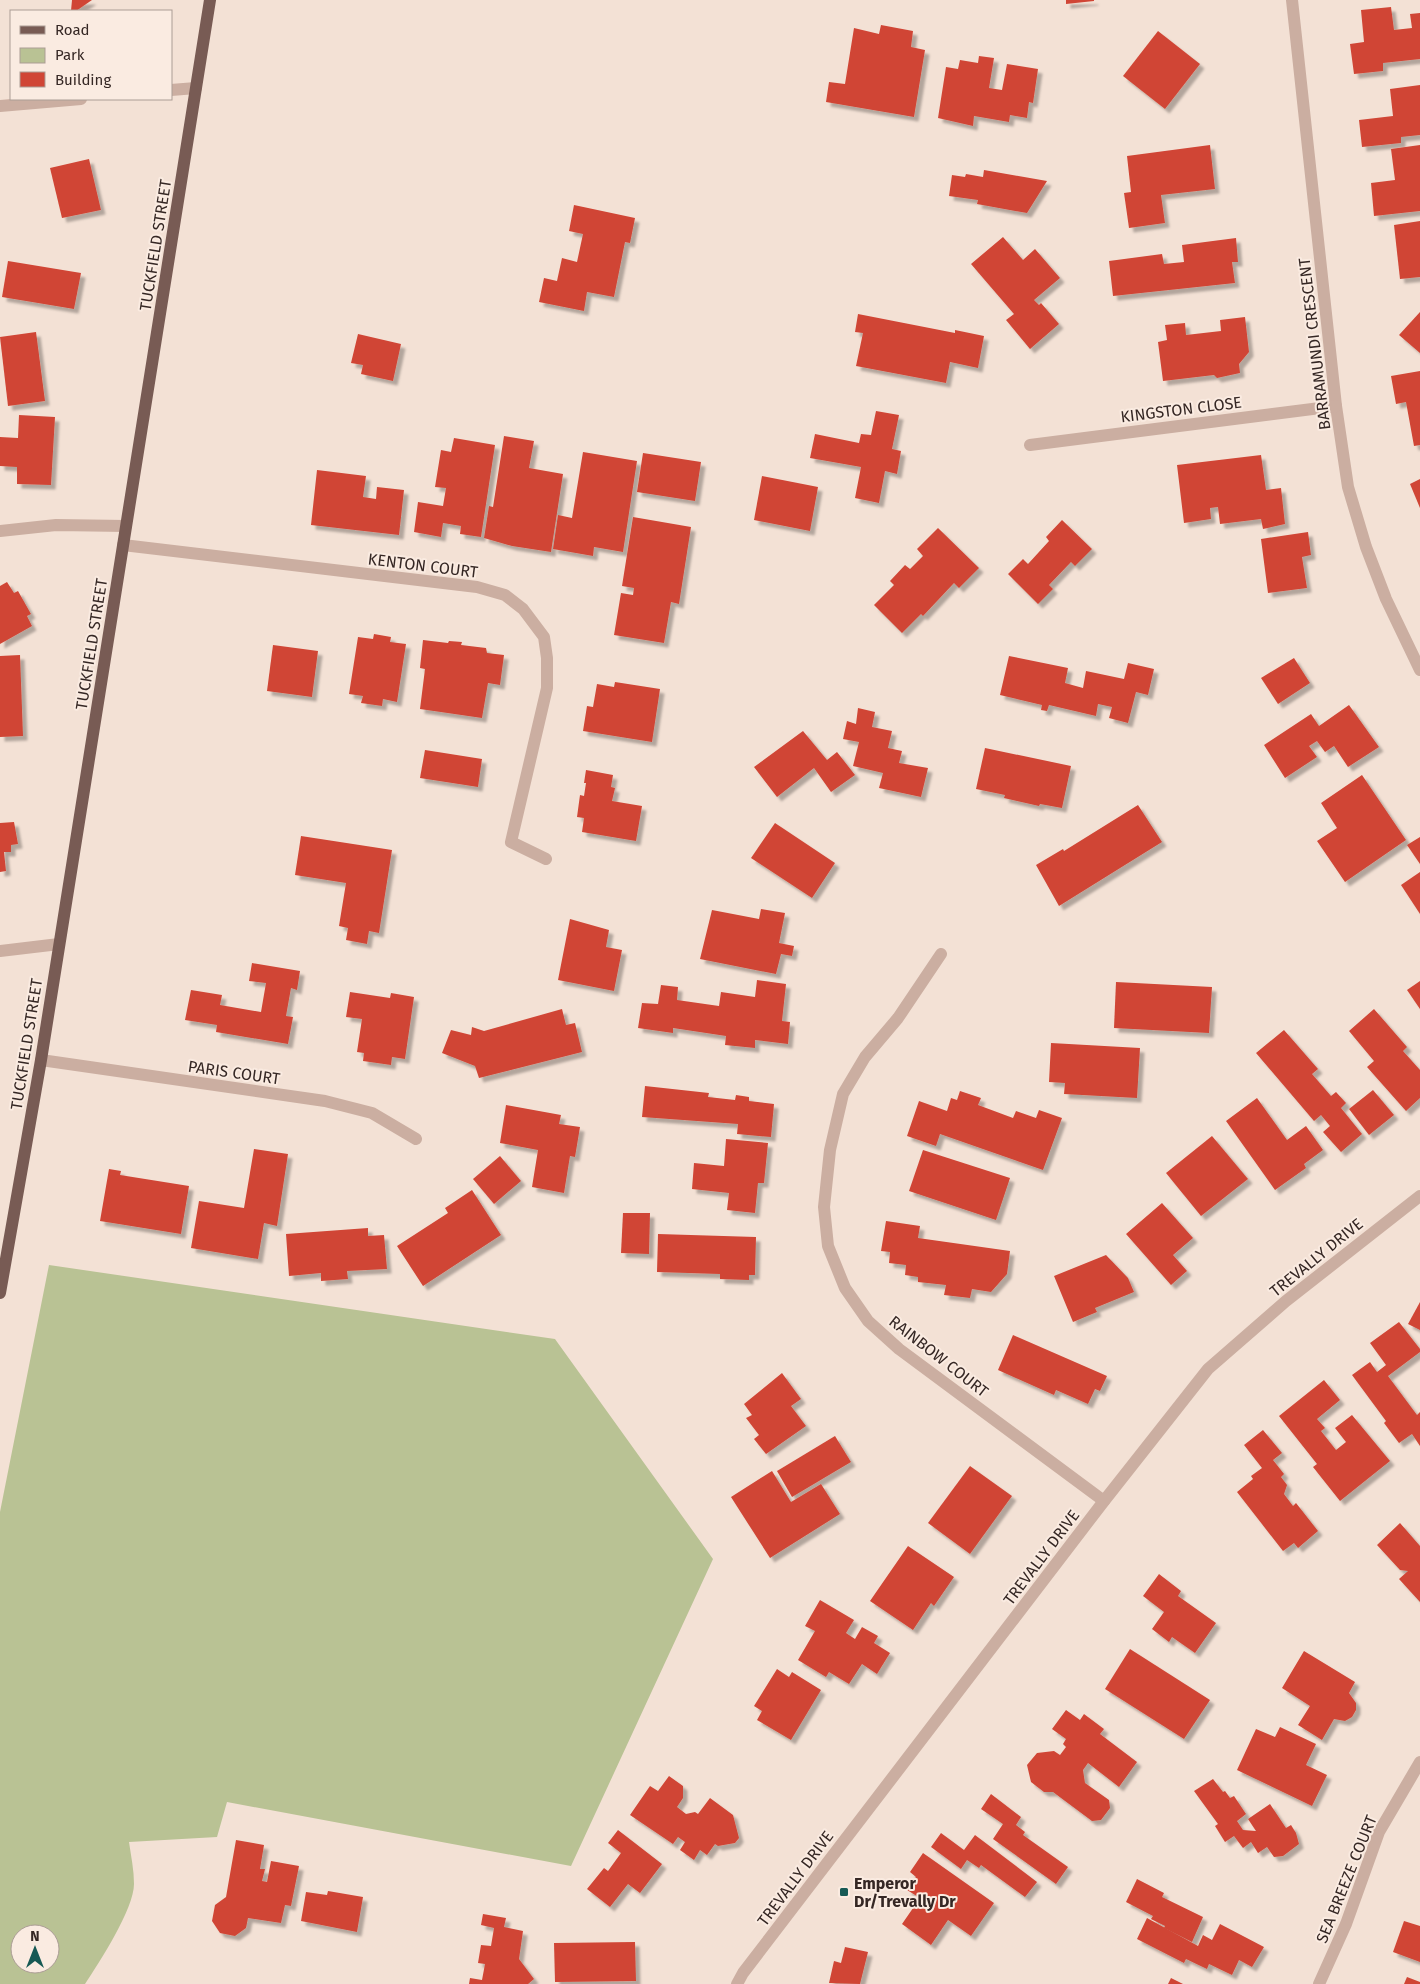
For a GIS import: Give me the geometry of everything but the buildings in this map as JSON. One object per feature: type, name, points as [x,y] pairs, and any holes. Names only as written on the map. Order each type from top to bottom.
[{"type":"main road","name":"TUCKFIELD STREET","points":[[0,1294],[41,1060],[210,0]]},
{"type":"street","name":"BARRAMUNDI CRESCENT","points":[[1292,0],[1336,406],[1348,486],[1366,547],[1386,599],[1420,670]]},
{"type":"street","points":[[172,90],[196,88]]},
{"type":"street","points":[[0,106],[69,100]]},
{"type":"street","name":"KINGSTON CLOSE","points":[[1030,445],[1336,406]]},
{"type":"street","points":[[0,531],[56,525],[126,526]]},
{"type":"street","name":"KENTON COURT","points":[[123,545],[477,587],[505,596],[523,609],[536,623],[544,637],[547,688],[511,842],[546,859]]},
{"type":"street","points":[[0,951],[59,944]]},
{"type":"street","name":"RAINBOW COURT","points":[[941,954],[898,1018],[865,1057],[843,1094],[830,1150],[824,1207],[828,1246],[845,1288],[868,1321],[899,1349],[1104,1501]]},
{"type":"street","name":"PARIS COURT","points":[[41,1060],[325,1101],[372,1113],[416,1139]]},
{"type":"street","name":"TREVALLY DRIVE","points":[[737,1984],[743,1973],[1104,1501],[1208,1369],[1286,1301],[1420,1196]]},
{"type":"street","name":"SEA BREEZE COURT","points":[[1319,1984],[1346,1924],[1380,1832],[1420,1762]]},
{"type":"green space","points":[[49,1265],[555,1339],[713,1559],[571,1866],[227,1802],[217,1837],[129,1842],[134,1879],[132,1895],[115,1936],[85,1984],[0,1984],[0,1512]]},
{"type":"place","name":"Emperor Dr/Trevally Dr","points":[[844,1892]]}]
